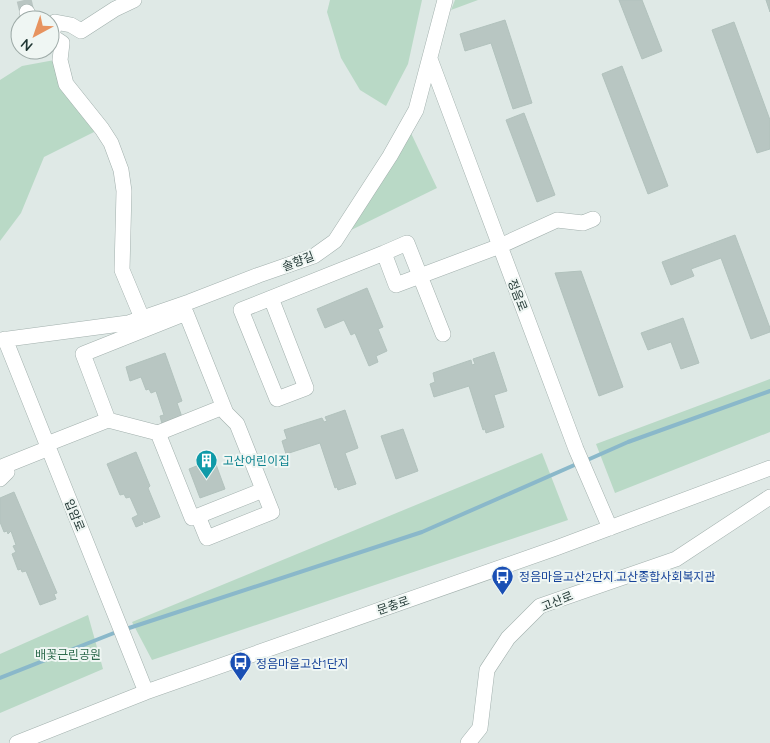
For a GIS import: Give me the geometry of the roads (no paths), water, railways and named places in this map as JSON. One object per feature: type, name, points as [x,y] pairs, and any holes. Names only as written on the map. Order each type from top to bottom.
[{"type":"street","points":[[60,23],[72,25],[81,31],[115,9],[134,0]]},
{"type":"street","name":"솔향길","points":[[2,340],[128,323],[314,256],[335,241],[385,164],[416,110],[445,0]]},
{"type":"street","points":[[60,42],[62,43],[60,60],[66,84],[102,129],[114,150],[121,170],[124,191],[122,270],[142,318]]},
{"type":"street","name":"정음로","points":[[430,59],[576,449],[610,528]]},
{"type":"street","points":[[384,253],[396,286],[500,246],[557,220],[583,223],[593,219]]},
{"type":"street","points":[[271,298],[306,388],[277,399],[241,310],[271,298],[384,253],[407,244],[443,334]]},
{"type":"street","points":[[108,420],[83,354],[186,313],[223,407],[237,424],[272,512],[207,538],[198,516]]},
{"type":"street","name":"입암로","points":[[2,340],[48,446],[146,692]]},
{"type":"street","points":[[1,467],[108,420],[158,433],[223,407]]},
{"type":"street","points":[[158,433],[192,518],[263,490]]},
{"type":"street","name":"문충로","points":[[17,743],[146,692],[610,528],[770,468]]},
{"type":"street","name":"고산로","points":[[468,743],[480,728],[487,670],[508,638],[540,606],[676,559],[770,497]]},
{"type":"waterway","points":[[585,461],[628,442],[770,391]]},
{"type":"waterway","points":[[126,629],[422,532],[579,463]]},
{"type":"waterway","points":[[0,678],[119,631]]},
{"type":"tunnel","points":[[24,0],[26,10]]},
{"type":"place","name":"고산어린이집","points":[[207,479]]},
{"type":"place","name":"정음마을고산2단지.고산종합사회복지관","points":[[503,595]]},
{"type":"place","name":"정음마을고산1단지","points":[[240,682]]},
{"type":"park label","name":"배꽃근린공원","points":[[68,654]]}]
